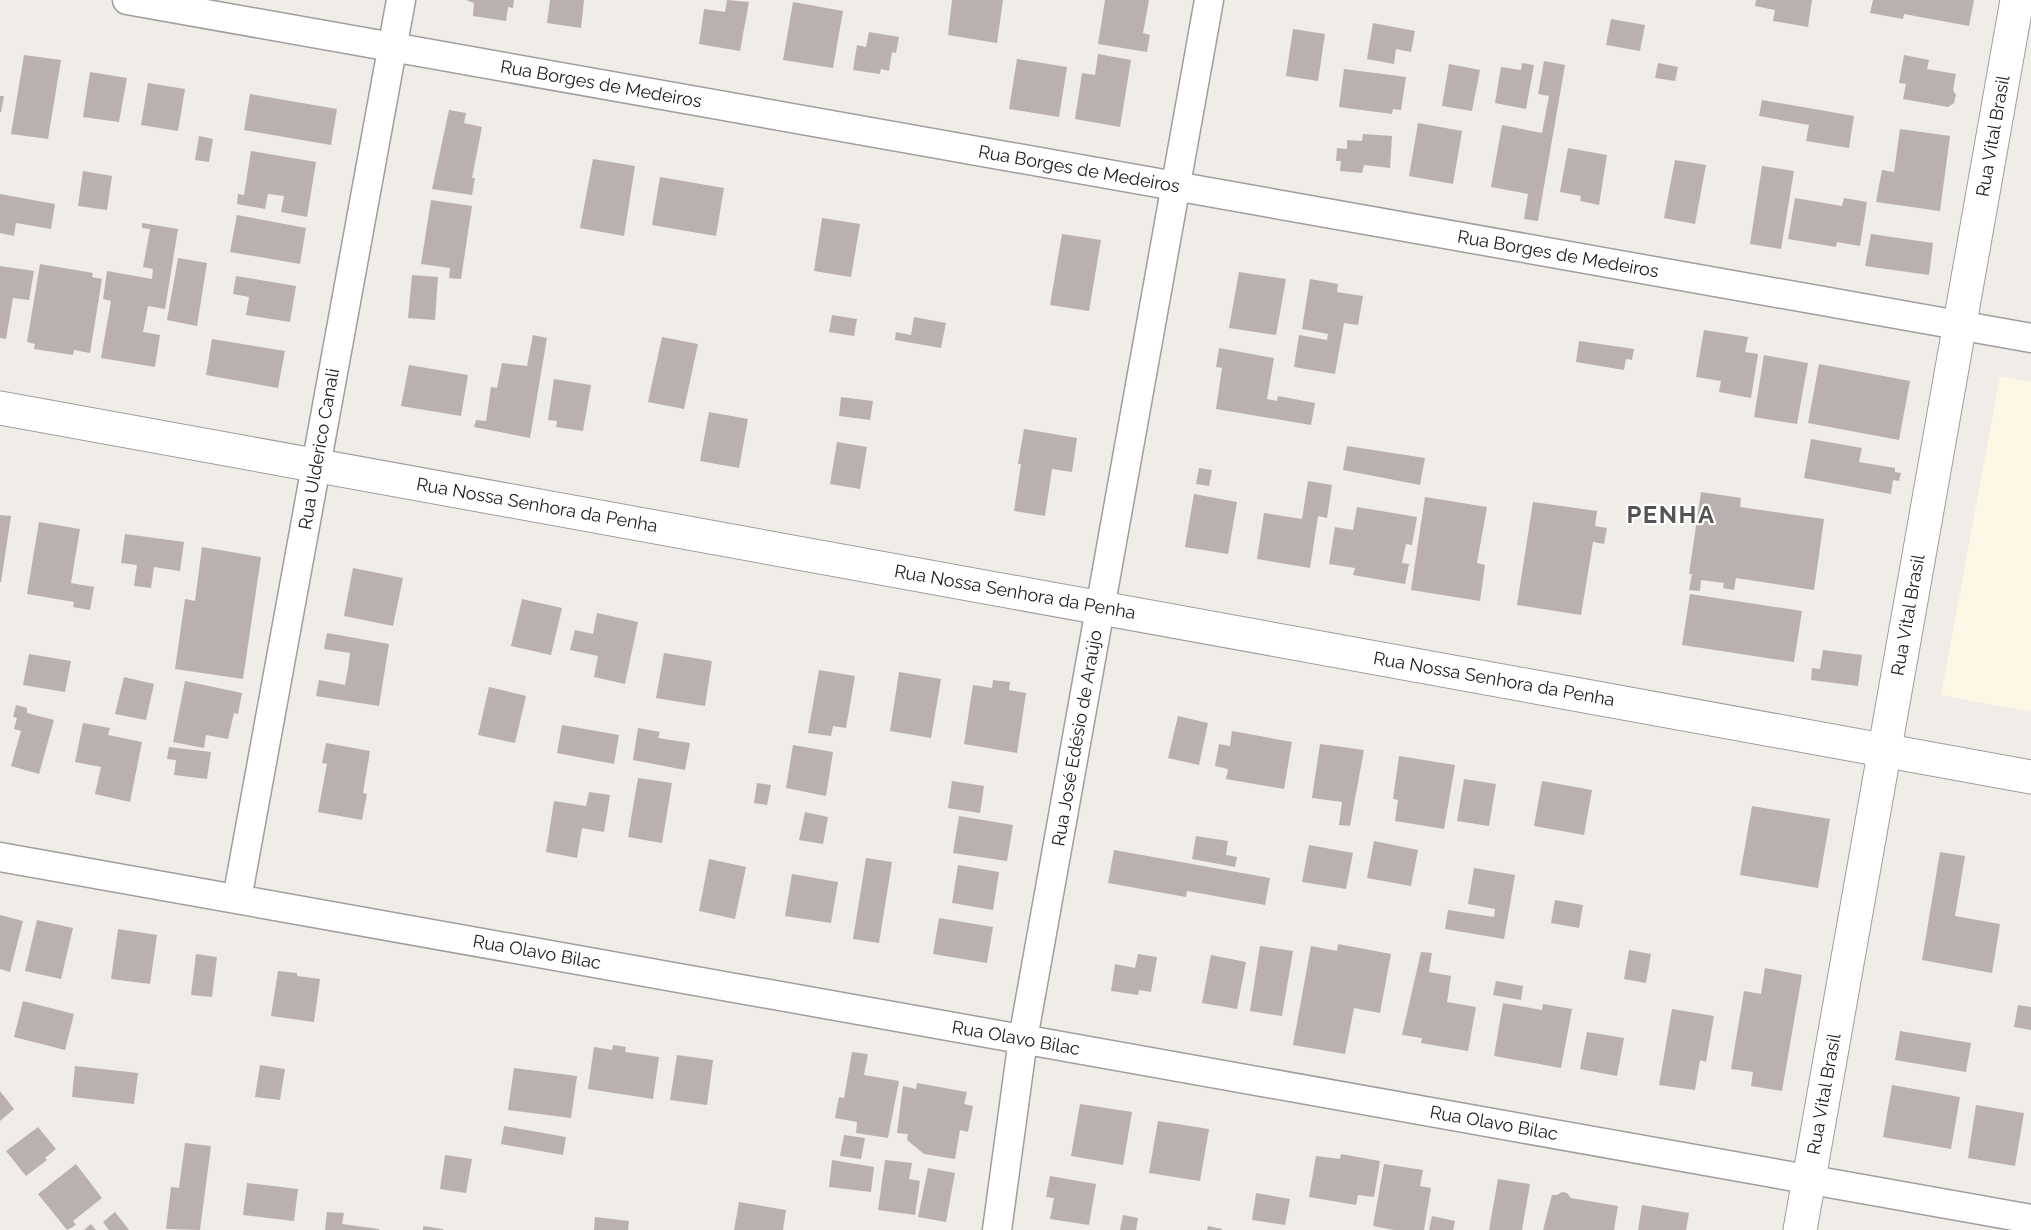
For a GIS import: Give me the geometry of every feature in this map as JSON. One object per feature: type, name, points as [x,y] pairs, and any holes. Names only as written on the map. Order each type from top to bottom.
[{"type":"street","name":"Rua Borges de Medeiros","points":[[127,0],[2031,338]]},
{"type":"street","name":"Rua Ulderico Canali","points":[[237,899],[401,0]]},
{"type":"street","name":"Rua José Edésio de Araújo","points":[[997,1230],[1023,1039],[1209,0]]},
{"type":"street","name":"Rua Vital Brasil","points":[[1800,1230],[2017,0]]},
{"type":"street","name":"Rua Nossa Senhora da Penha","points":[[0,408],[2031,777]]},
{"type":"street","name":"Rua Olavo Bilac","points":[[0,857],[2031,1219]]},
{"type":"shaded area","points":[[2000,376],[2031,382],[2031,712],[1941,695]]},
{"type":"building","points":[[466,0],[514,0],[513,8],[508,7],[506,21],[473,16],[474,3]]},
{"type":"building","points":[[550,0],[584,0],[581,28],[547,23]]},
{"type":"building","points":[[727,0],[749,2],[740,51],[699,44],[704,9],[725,12]]},
{"type":"building","points":[[952,0],[1003,0],[997,43],[948,35]]},
{"type":"building","points":[[1105,0],[1149,0],[1143,33],[1150,35],[1147,52],[1098,44]]},
{"type":"building","points":[[1756,0],[1812,0],[1808,27],[1773,21],[1775,10],[1755,6]]},
{"type":"building","points":[[1873,0],[1974,0],[1969,26],[1904,14],[1903,19],[1870,13]]},
{"type":"building","points":[[793,2],[843,11],[833,68],[783,60]]},
{"type":"building","points":[[1611,19],[1645,25],[1640,51],[1606,45]]},
{"type":"building","points":[[1373,23],[1415,31],[1411,52],[1396,49],[1394,64],[1367,59]]},
{"type":"building","points":[[1293,29],[1325,34],[1318,81],[1286,76]]},
{"type":"building","points":[[869,32],[899,37],[896,53],[892,52],[889,71],[881,69],[880,74],[853,70],[857,45],[866,47]]},
{"type":"building","points":[[1098,54],[1131,60],[1120,127],[1075,119],[1082,73],[1095,75]]},
{"type":"building","points":[[24,55],[61,60],[48,139],[11,134]]},
{"type":"building","points":[[1904,55],[1929,60],[1927,69],[1956,74],[1953,90],[1956,95],[1954,103],[1948,107],[1903,99],[1906,84],[1899,83]]},
{"type":"building","points":[[1017,59],[1067,67],[1059,117],[1009,109]]},
{"type":"building","points":[[1544,61],[1565,65],[1538,221],[1524,219],[1528,194],[1491,187],[1502,125],[1542,133],[1549,96],[1538,94]]},
{"type":"building","points":[[1522,63],[1534,65],[1526,109],[1495,103],[1501,67],[1521,70]]},
{"type":"building","points":[[1658,63],[1678,67],[1675,81],[1655,78]]},
{"type":"building","points":[[1449,64],[1480,70],[1472,111],[1442,106]]},
{"type":"building","points":[[1344,69],[1406,77],[1401,110],[1393,109],[1392,114],[1339,107]]},
{"type":"building","points":[[90,72],[127,78],[119,122],[83,117]]},
{"type":"building","points":[[148,83],[185,89],[178,131],[141,125]]},
{"type":"building","points":[[250,94],[337,109],[331,145],[244,130]]},
{"type":"building","points":[[0,96],[4,96],[1,112],[0,112]]},
{"type":"building","points":[[1762,100],[1854,116],[1849,148],[1806,141],[1809,125],[1759,116]]},
{"type":"building","points":[[449,110],[466,113],[464,123],[482,127],[472,178],[475,178],[472,195],[432,189]]},
{"type":"building","points":[[1418,123],[1462,131],[1453,184],[1409,176]]},
{"type":"building","points":[[1900,129],[1950,136],[1940,211],[1876,202],[1882,170],[1894,172]]},
{"type":"building","points":[[1363,134],[1392,136],[1390,168],[1364,165],[1362,173],[1340,171],[1341,161],[1336,161],[1337,148],[1347,149],[1347,140],[1362,141]]},
{"type":"building","points":[[199,136],[213,139],[209,162],[195,160]]},
{"type":"building","points":[[1568,148],[1607,155],[1599,205],[1580,201],[1581,196],[1560,192]]},
{"type":"building","points":[[251,151],[316,162],[307,217],[281,212],[284,196],[268,194],[265,209],[237,204],[238,194],[244,195]]},
{"type":"building","points":[[593,159],[635,166],[624,236],[580,228]]},
{"type":"building","points":[[1675,160],[1706,165],[1695,224],[1664,218]]},
{"type":"building","points":[[1762,166],[1794,171],[1781,249],[1750,244]]},
{"type":"building","points":[[83,171],[112,176],[107,210],[78,206]]},
{"type":"building","points":[[660,177],[724,188],[716,236],[652,225]]},
{"type":"building","points":[[0,194],[55,204],[51,229],[16,223],[14,236],[0,233]]},
{"type":"building","points":[[1795,198],[1842,206],[1844,198],[1867,202],[1860,246],[1837,242],[1836,247],[1788,239]]},
{"type":"building","points":[[431,200],[472,206],[461,279],[449,278],[450,268],[421,264]]},
{"type":"building","points":[[237,215],[306,228],[300,264],[230,252]]},
{"type":"building","points":[[822,218],[860,224],[851,277],[814,271]]},
{"type":"building","points":[[142,223],[178,229],[165,309],[148,306],[143,332],[160,335],[155,367],[101,358],[111,301],[103,299],[107,271],[152,279],[153,269],[143,267],[150,229],[142,228]]},
{"type":"building","points":[[1062,234],[1101,240],[1089,311],[1050,305]]},
{"type":"building","points":[[1871,234],[1933,243],[1929,275],[1865,266]]},
{"type":"building","points":[[178,258],[207,263],[197,326],[167,320]]},
{"type":"building","points":[[40,264],[93,273],[92,277],[102,279],[90,353],[74,350],[73,355],[34,349],[35,344],[27,342]]},
{"type":"building","points":[[0,266],[34,271],[29,300],[13,298],[6,339],[0,338]]},
{"type":"building","points":[[1239,272],[1286,279],[1276,335],[1229,328]]},
{"type":"building","points":[[412,275],[438,277],[435,320],[408,318]]},
{"type":"building","points":[[236,276],[296,286],[290,322],[246,315],[249,297],[233,294]]},
{"type":"building","points":[[1310,279],[1338,284],[1337,292],[1363,296],[1358,325],[1344,323],[1335,374],[1294,367],[1299,335],[1327,340],[1328,334],[1302,329]]},
{"type":"building","points":[[832,315],[857,319],[854,336],[829,332]]},
{"type":"building","points":[[914,317],[946,323],[941,348],[895,340],[896,332],[911,335]]},
{"type":"building","points":[[1704,330],[1748,337],[1745,352],[1758,354],[1751,398],[1719,392],[1721,381],[1696,377]]},
{"type":"building","points":[[533,335],[547,338],[530,438],[474,427],[476,420],[486,421],[491,387],[497,388],[502,363],[527,366]]},
{"type":"building","points":[[662,337],[698,344],[684,409],[648,402]]},
{"type":"building","points":[[212,339],[285,351],[278,388],[206,375]]},
{"type":"building","points":[[1579,341],[1634,349],[1632,360],[1626,359],[1624,370],[1576,362]]},
{"type":"building","points":[[1219,348],[1274,358],[1267,399],[1277,401],[1278,396],[1315,403],[1311,425],[1216,409],[1222,368],[1216,367]]},
{"type":"building","points":[[1764,355],[1808,363],[1797,424],[1754,417]]},
{"type":"building","points":[[1819,364],[1910,381],[1899,440],[1808,423]]},
{"type":"building","points":[[409,365],[468,375],[461,416],[401,406]]},
{"type":"building","points":[[554,379],[591,385],[583,431],[556,427],[557,421],[548,420]]},
{"type":"building","points":[[841,397],[873,401],[870,420],[839,416]]},
{"type":"building","points":[[709,412],[748,419],[739,468],[700,461]]},
{"type":"building","points":[[1024,429],[1077,438],[1072,472],[1052,469],[1045,516],[1014,511]]},
{"type":"building","points":[[1811,439],[1862,448],[1859,462],[1895,468],[1895,472],[1901,473],[1899,481],[1893,480],[1891,494],[1804,478]]},
{"type":"building","points":[[837,442],[867,447],[860,489],[830,484]]},
{"type":"building","points":[[1347,446],[1425,458],[1420,485],[1343,470]]},
{"type":"building","points":[[1199,468],[1212,470],[1209,486],[1196,484]]},
{"type":"building","points":[[1308,481],[1332,485],[1327,518],[1318,516],[1310,568],[1257,559],[1264,513],[1302,519]]},
{"type":"building","points":[[1701,492],[1741,498],[1740,507],[1824,519],[1814,590],[1736,578],[1734,590],[1723,588],[1724,583],[1701,580],[1700,591],[1689,590],[1692,574],[1689,574]]},
{"type":"building","points":[[1194,494],[1237,502],[1228,554],[1185,547]]},
{"type":"building","points":[[1425,497],[1487,507],[1477,563],[1485,565],[1480,601],[1411,590]]},
{"type":"building","points":[[1533,502],[1597,511],[1595,526],[1607,528],[1604,544],[1593,542],[1581,615],[1517,605]]},
{"type":"building","points":[[1357,507],[1417,517],[1412,545],[1406,544],[1402,563],[1409,564],[1405,584],[1353,575],[1355,568],[1329,564],[1335,527],[1353,530]]},
{"type":"building","points":[[0,515],[11,516],[1,582],[0,582]]},
{"type":"building","points":[[39,522],[80,529],[71,583],[94,587],[90,610],[73,607],[74,602],[27,594]]},
{"type":"building","points":[[125,534],[184,542],[180,571],[154,567],[151,588],[134,586],[137,565],[121,563]]},
{"type":"building","points":[[202,547],[261,557],[243,679],[175,669],[185,599],[195,601]]},
{"type":"building","points":[[353,568],[403,578],[393,626],[344,616]]},
{"type":"building","points":[[1690,594],[1802,611],[1794,662],[1682,645]]},
{"type":"building","points":[[522,599],[562,608],[551,655],[511,646]]},
{"type":"building","points":[[597,613],[638,622],[625,684],[594,677],[598,656],[570,650],[575,630],[593,634]]},
{"type":"building","points":[[327,633],[389,644],[379,706],[316,696],[319,680],[345,685],[348,669],[350,653],[324,649]]},
{"type":"building","points":[[1823,650],[1862,655],[1858,686],[1811,680],[1812,668],[1820,669]]},
{"type":"building","points":[[664,653],[712,661],[705,706],[656,698]]},
{"type":"building","points":[[29,654],[71,661],[65,692],[23,685]]},
{"type":"building","points":[[819,670],[855,676],[846,728],[833,726],[831,736],[808,733]]},
{"type":"building","points":[[899,672],[941,679],[931,738],[890,731]]},
{"type":"building","points":[[124,677],[154,684],[146,720],[115,714]]},
{"type":"building","points":[[993,680],[1010,682],[1009,690],[1026,693],[1017,753],[964,744],[973,685],[992,688]]},
{"type":"building","points":[[185,681],[242,693],[238,714],[234,713],[228,739],[206,735],[204,748],[173,742]]},
{"type":"building","points":[[489,687],[526,696],[515,743],[478,735]]},
{"type":"building","points":[[16,705],[27,708],[27,713],[54,720],[39,774],[11,766],[21,731],[14,729],[17,718],[13,717]]},
{"type":"building","points":[[1178,716],[1208,723],[1199,765],[1168,758]]},
{"type":"building","points":[[83,723],[110,728],[108,735],[142,742],[130,802],[95,794],[101,767],[75,762]]},
{"type":"building","points":[[562,725],[619,735],[614,764],[557,753]]},
{"type":"building","points":[[638,728],[660,732],[658,738],[690,743],[685,770],[633,760]]},
{"type":"building","points":[[1232,731],[1292,742],[1284,789],[1226,779],[1228,769],[1215,766],[1219,744],[1230,746]]},
{"type":"building","points":[[326,743],[370,751],[363,793],[367,794],[362,820],[318,812],[327,764],[322,763]]},
{"type":"building","points":[[1320,744],[1364,750],[1350,826],[1339,825],[1342,802],[1312,798]]},
{"type":"building","points":[[793,745],[833,752],[826,796],[786,788]]},
{"type":"building","points":[[169,747],[211,752],[207,779],[174,775],[176,760],[167,759]]},
{"type":"building","points":[[1399,756],[1455,765],[1444,829],[1395,821],[1398,800],[1393,799]]},
{"type":"building","points":[[638,778],[672,783],[662,843],[628,837]]},
{"type":"building","points":[[1464,779],[1496,784],[1489,826],[1457,821]]},
{"type":"building","points":[[952,781],[984,786],[980,813],[948,808]]},
{"type":"building","points":[[1542,781],[1592,790],[1584,835],[1534,826]]},
{"type":"building","points":[[757,783],[771,785],[767,805],[754,803]]},
{"type":"building","points":[[589,792],[610,795],[604,832],[582,828],[577,858],[546,852],[554,801],[586,806]]},
{"type":"building","points":[[1752,806],[1830,819],[1818,888],[1740,875]]},
{"type":"building","points":[[805,812],[828,817],[823,844],[799,840]]},
{"type":"building","points":[[959,816],[1013,825],[1007,861],[953,853]]},
{"type":"building","points":[[1196,836],[1228,841],[1226,855],[1237,857],[1235,867],[1192,859]]},
{"type":"building","points":[[1374,841],[1418,850],[1411,886],[1367,878]]},
{"type":"building","points":[[1309,845],[1353,853],[1346,889],[1302,882]]},
{"type":"building","points":[[1114,850],[1270,878],[1265,905],[1187,891],[1186,897],[1108,883]]},
{"type":"building","points":[[1940,852],[1965,856],[1955,916],[2000,924],[1992,973],[1922,960]]},
{"type":"building","points":[[866,858],[892,862],[879,943],[853,939]]},
{"type":"building","points":[[709,859],[746,867],[735,919],[699,911]]},
{"type":"building","points":[[958,865],[999,872],[993,910],[952,903]]},
{"type":"building","points":[[1474,868],[1515,875],[1504,939],[1445,929],[1448,910],[1494,917],[1495,909],[1468,904]]},
{"type":"building","points":[[792,874],[838,882],[831,923],[785,916]]},
{"type":"building","points":[[1555,900],[1583,905],[1579,928],[1551,923]]},
{"type":"building","points":[[0,915],[23,921],[10,972],[0,969]]},
{"type":"building","points":[[939,918],[993,927],[987,963],[933,954]]},
{"type":"building","points":[[37,920],[73,928],[61,979],[25,971]]},
{"type":"building","points":[[118,929],[157,935],[150,984],[111,979]]},
{"type":"building","points":[[1338,944],[1391,954],[1380,1013],[1354,1008],[1345,1054],[1293,1045],[1311,946],[1337,951]]},
{"type":"building","points":[[1260,946],[1293,951],[1282,1016],[1250,1011]]},
{"type":"building","points":[[1629,950],[1651,954],[1646,983],[1624,979]]},
{"type":"building","points":[[1421,952],[1432,953],[1429,972],[1451,976],[1447,1002],[1476,1007],[1468,1051],[1421,1043],[1422,1038],[1402,1035]]},
{"type":"building","points":[[196,954],[217,957],[212,997],[191,995]]},
{"type":"building","points":[[1138,954],[1157,957],[1151,992],[1139,990],[1138,995],[1111,991],[1115,964],[1135,968]]},
{"type":"building","points":[[1211,955],[1246,962],[1237,1009],[1202,1003]]},
{"type":"building","points":[[1765,968],[1802,975],[1782,1091],[1751,1086],[1753,1072],[1731,1069],[1744,991],[1761,994]]},
{"type":"building","points":[[278,971],[320,979],[314,1022],[271,1016]]},
{"type":"building","points":[[1496,981],[1523,986],[1521,1000],[1493,995]]},
{"type":"building","points":[[23,1001],[74,1014],[65,1050],[14,1037]]},
{"type":"building","points":[[1503,1003],[1542,1010],[1543,1004],[1572,1009],[1561,1068],[1494,1056]]},
{"type":"building","points":[[2018,1005],[2031,1007],[2031,1030],[2014,1027]]},
{"type":"building","points":[[1672,1009],[1714,1016],[1706,1062],[1700,1060],[1695,1090],[1659,1085]]},
{"type":"building","points":[[1900,1031],[1971,1043],[1966,1072],[1895,1060]]},
{"type":"building","points":[[1587,1032],[1624,1038],[1617,1076],[1580,1069]]},
{"type":"building","points":[[613,1045],[626,1047],[625,1052],[659,1057],[653,1099],[588,1089],[594,1047],[612,1050]]},
{"type":"building","points":[[852,1052],[868,1054],[864,1075],[899,1081],[888,1138],[856,1133],[857,1122],[835,1118],[839,1097],[844,1098]]},
{"type":"building","points":[[677,1055],[713,1060],[707,1105],[670,1100]]},
{"type":"building","points":[[260,1065],[285,1069],[280,1100],[255,1097]]},
{"type":"building","points":[[75,1066],[138,1073],[134,1104],[72,1097]]},
{"type":"building","points":[[514,1068],[577,1076],[571,1118],[508,1110]]},
{"type":"building","points":[[917,1083],[967,1092],[964,1104],[973,1106],[968,1132],[960,1130],[955,1159],[924,1154],[907,1140],[908,1134],[897,1133],[903,1086],[916,1089]]},
{"type":"building","points":[[1892,1085],[1960,1097],[1951,1149],[1883,1137]]},
{"type":"building","points":[[0,1091],[14,1109],[0,1121]]},
{"type":"building","points":[[1080,1104],[1132,1112],[1123,1165],[1071,1156]]},
{"type":"building","points":[[1976,1105],[2024,1113],[2015,1166],[1968,1158]]},
{"type":"building","points":[[1158,1121],[1209,1129],[1200,1181],[1149,1173]]},
{"type":"building","points":[[504,1126],[566,1137],[563,1155],[501,1144]]},
{"type":"building","points":[[38,1127],[56,1149],[45,1158],[47,1160],[26,1176],[6,1151]]},
{"type":"building","points":[[844,1135],[865,1138],[861,1159],[840,1156]]},
{"type":"building","points":[[185,1143],[211,1146],[200,1230],[166,1229],[171,1187],[179,1188]]},
{"type":"building","points":[[1341,1154],[1380,1161],[1374,1197],[1358,1195],[1356,1205],[1309,1197],[1316,1156],[1340,1159]]},
{"type":"building","points":[[445,1155],[472,1159],[466,1193],[440,1189]]},
{"type":"building","points":[[832,1160],[874,1167],[871,1192],[829,1187]]},
{"type":"building","points":[[885,1160],[912,1163],[909,1179],[920,1181],[915,1215],[878,1210]]},
{"type":"building","points":[[76,1164],[102,1198],[73,1221],[76,1225],[67,1230],[38,1194]]},
{"type":"building","points":[[1384,1164],[1423,1170],[1420,1186],[1431,1188],[1424,1230],[1394,1230],[1373,1226]]},
{"type":"building","points":[[928,1168],[955,1173],[946,1222],[918,1217]]},
{"type":"building","points":[[1050,1176],[1096,1184],[1089,1225],[1050,1219],[1054,1198],[1046,1197]]},
{"type":"building","points":[[1498,1179],[1530,1184],[1522,1230],[1489,1230]]},
{"type":"building","points":[[247,1183],[298,1189],[294,1221],[243,1215]]},
{"type":"building","points":[[1256,1193],[1290,1199],[1285,1225],[1252,1220]]},
{"type":"building","points":[[1567,1193],[1571,1198],[1618,1206],[1614,1230],[1543,1230],[1552,1195]]},
{"type":"building","points":[[739,1202],[786,1210],[783,1230],[734,1230]]},
{"type":"building","points":[[1642,1205],[1689,1213],[1686,1230],[1638,1230]]},
{"type":"building","points":[[115,1212],[129,1230],[109,1230],[103,1222]]},
{"type":"building","points":[[327,1212],[344,1213],[342,1224],[379,1230],[325,1230]]},
{"type":"building","points":[[1123,1215],[1138,1218],[1136,1230],[1120,1230]]},
{"type":"building","points":[[1432,1216],[1455,1221],[1453,1230],[1429,1230]]},
{"type":"building","points":[[595,1217],[629,1221],[628,1230],[594,1230]]},
{"type":"building","points":[[91,1224],[96,1230],[84,1230]]},
{"type":"building","points":[[423,1226],[443,1229],[443,1230],[423,1230]]},
{"type":"building","points":[[1208,1226],[1222,1229],[1222,1230],[1207,1230]]},
{"type":"district","name":"PENHA","points":[[1671,515]]}]
